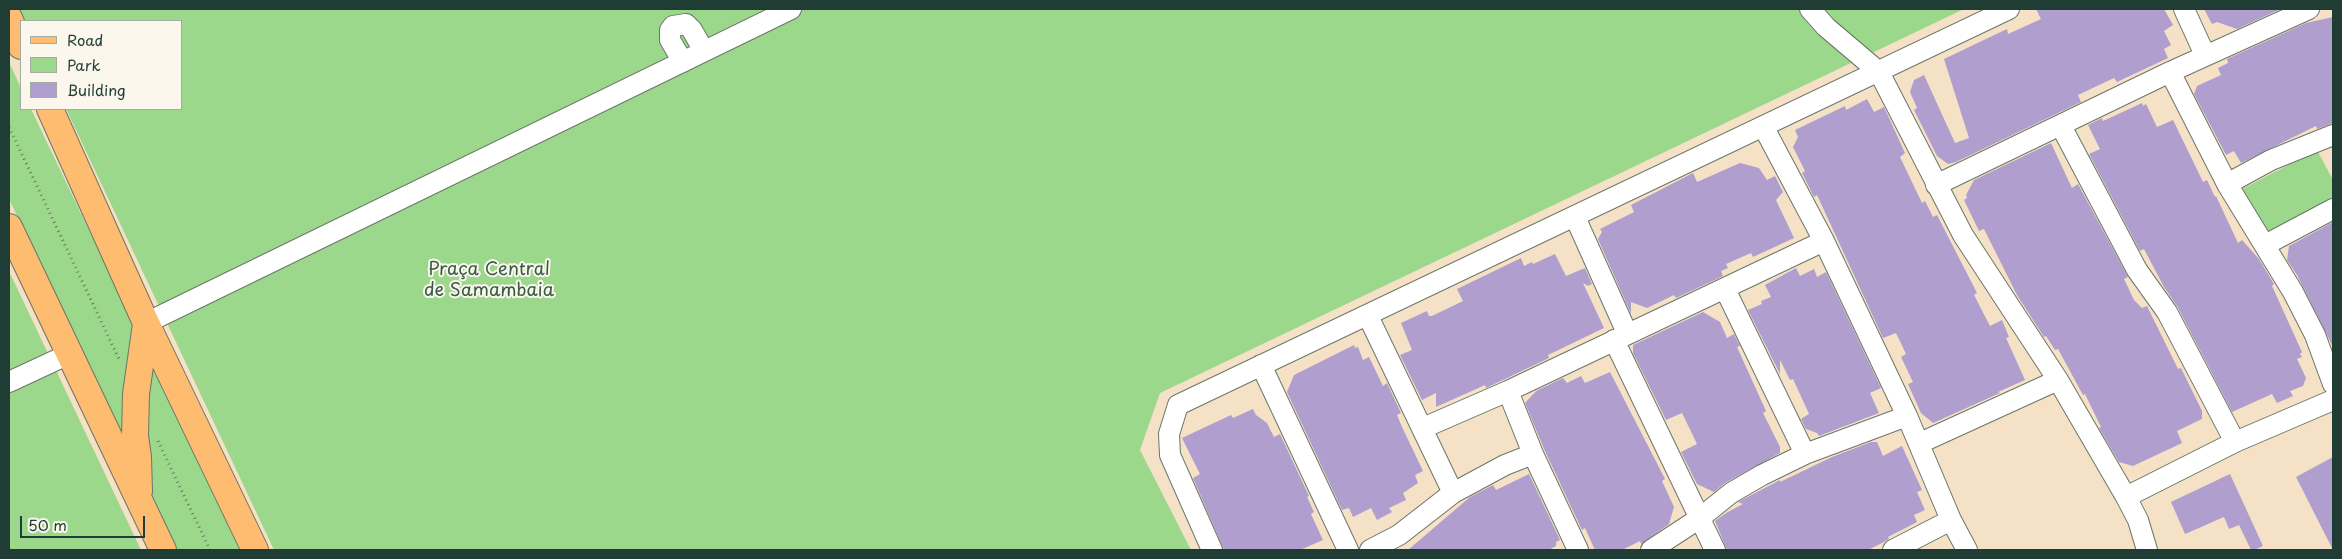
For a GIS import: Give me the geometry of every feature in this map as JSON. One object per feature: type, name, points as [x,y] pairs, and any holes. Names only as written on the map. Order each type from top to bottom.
[{"type":"main road","points":[[9,18],[20,44]]},
{"type":"main road","points":[[50,110],[146,323],[255,550]]},
{"type":"main road","points":[[9,227],[163,550]]},
{"type":"main road","points":[[139,500],[138,457],[135,436],[136,394],[146,323]]},
{"type":"street","points":[[146,323],[791,9]]},
{"type":"street","points":[[1810,9],[1826,27],[1879,72],[1963,235],[2058,380],[2126,497],[2138,520],[2141,548]]},
{"type":"street","points":[[1212,550],[1170,455],[1169,434],[1178,405],[2009,9]]},
{"type":"street","points":[[2184,9],[2206,55]]},
{"type":"street","points":[[1936,185],[2206,55],[2309,9]]},
{"type":"street","points":[[683,62],[670,40],[670,30],[673,26],[686,24],[692,30],[704,51]]},
{"type":"street","points":[[2170,72],[2227,184],[2265,245],[2315,335],[2333,384]]},
{"type":"street","points":[[1764,126],[1824,241],[1920,443],[1951,520],[1967,550]]},
{"type":"street","points":[[2061,126],[2133,262],[2167,312],[2235,442]]},
{"type":"street","points":[[2227,184],[2271,160],[2333,135]]},
{"type":"street","points":[[2265,245],[2333,209]]},
{"type":"street","points":[[1575,217],[1621,336],[1715,550]]},
{"type":"street","points":[[1423,428],[1508,391],[1824,241]]},
{"type":"street","points":[[1726,289],[1805,454]]},
{"type":"street","points":[[1368,316],[1453,493]]},
{"type":"street","points":[[9,382],[69,354]]},
{"type":"street","points":[[1261,365],[1348,550]]},
{"type":"street","points":[[1920,443],[2058,380]]},
{"type":"street","points":[[1508,391],[1533,454],[1578,550]]},
{"type":"street","points":[[2126,497],[2235,442],[2333,400]]},
{"type":"street","points":[[1651,550],[1700,518],[1731,493],[1805,454],[1907,416]]},
{"type":"street","points":[[1370,550],[1399,535],[1453,493],[1505,465],[1533,454]]},
{"type":"street","points":[[1893,550],[1951,520]]},
{"type":"path","points":[[9,127],[136,394]]},
{"type":"path","points":[[157,438],[210,550]]},
{"type":"green space","name":"Praça Central de Samambaia","points":[[19,9],[1964,9],[1160,393],[1140,450],[1191,550],[274,550],[66,110],[182,110],[182,20],[24,20]]},
{"type":"green space","points":[[9,62],[20,86],[20,110],[31,110],[242,550],[176,550],[9,199]]},
{"type":"green space","points":[[2317,150],[2333,180],[2333,197],[2266,233],[2242,189]]},
{"type":"green space","points":[[9,271],[141,550],[9,550]]},
{"type":"building","points":[[2036,9],[2164,9],[2173,25],[2164,31],[2171,45],[2164,49],[2168,58],[2117,82],[2114,78],[2078,95],[2081,102],[1956,162],[1948,164],[1937,156],[1914,110],[1917,108],[1910,92],[1914,80],[1924,75],[1955,143],[1969,138],[1944,59],[2007,29],[2008,34],[2041,19]]},
{"type":"building","points":[[2204,9],[2281,9],[2237,29],[2217,22],[2212,24]]},
{"type":"building","points":[[2333,17],[2333,123],[2317,129],[2316,126],[2241,163],[2234,151],[2226,155],[2194,94],[2197,86],[2221,75],[2218,68],[2228,63],[2227,59],[2306,23]]},
{"type":"building","points":[[1867,99],[1874,112],[1884,107],[1905,153],[1900,157],[1922,203],[1925,201],[1933,217],[1937,215],[1977,293],[1974,295],[1990,326],[2002,320],[2009,337],[2006,338],[2025,380],[1933,423],[1921,413],[1908,384],[1913,382],[1901,357],[1906,354],[1896,333],[1883,338],[1817,195],[1814,197],[1802,173],[1805,171],[1793,147],[1798,137],[1795,130],[1845,106],[1846,110]]},
{"type":"building","points":[[2142,103],[2143,106],[2146,104],[2157,127],[2173,120],[2203,182],[2207,180],[2216,196],[2238,243],[2242,240],[2259,259],[2274,284],[2272,286],[2302,352],[2300,354],[2302,357],[2297,359],[2306,378],[2303,386],[2290,391],[2293,396],[2277,403],[2272,394],[2232,412],[2177,306],[2164,287],[2144,249],[2140,251],[2089,154],[2100,149],[2088,125],[2102,118],[2103,121]]},
{"type":"building","points":[[2051,143],[2072,188],[2078,184],[2128,277],[2124,279],[2134,300],[2142,308],[2147,306],[2178,369],[2181,368],[2202,411],[2202,419],[2177,431],[2182,443],[2133,466],[2119,462],[2099,428],[2101,427],[2085,394],[2083,395],[2058,349],[2055,350],[2046,336],[2044,337],[2017,295],[1984,229],[1979,231],[1964,200],[1967,198],[1966,195],[1974,180]]},
{"type":"building","points":[[1740,163],[1759,168],[1767,180],[1775,176],[1783,192],[1776,200],[1794,238],[1753,257],[1751,253],[1726,264],[1728,268],[1721,271],[1723,276],[1676,298],[1674,295],[1647,308],[1631,302],[1631,314],[1598,239],[1602,232],[1600,229],[1634,212],[1631,205],[1693,173],[1697,182]]},
{"type":"building","points":[[2333,222],[2333,347],[2297,275],[2287,260],[2289,246]]},
{"type":"building","points":[[1555,254],[1566,276],[1585,268],[1592,284],[1588,286],[1583,283],[1604,328],[1548,355],[1549,358],[1486,388],[1485,385],[1436,407],[1436,393],[1422,400],[1400,355],[1412,350],[1401,323],[1427,311],[1429,316],[1432,316],[1463,301],[1457,289],[1521,258],[1524,266]]},
{"type":"building","points":[[1796,268],[1800,276],[1814,269],[1817,277],[1826,272],[1881,388],[1870,393],[1879,413],[1819,436],[1817,433],[1806,429],[1801,419],[1809,414],[1793,379],[1790,380],[1780,360],[1780,374],[1748,310],[1762,304],[1761,301],[1771,297],[1765,285]]},
{"type":"building","points":[[1703,312],[1720,322],[1727,338],[1734,334],[1740,346],[1737,347],[1766,411],[1763,413],[1780,447],[1780,453],[1725,483],[1714,492],[1697,484],[1681,452],[1697,444],[1682,413],[1666,420],[1633,353],[1633,345]]},
{"type":"building","points":[[1354,345],[1355,348],[1358,347],[1363,360],[1369,357],[1383,386],[1387,383],[1401,413],[1397,415],[1423,471],[1415,475],[1418,483],[1403,493],[1406,500],[1389,508],[1392,512],[1377,520],[1371,508],[1353,517],[1349,508],[1342,510],[1287,392],[1294,375]]},
{"type":"building","points":[[1610,372],[1665,479],[1662,481],[1674,507],[1669,524],[1641,544],[1640,541],[1622,550],[1595,550],[1585,528],[1582,530],[1544,449],[1525,403],[1536,391],[1563,378],[1567,383],[1581,376],[1585,383]]},
{"type":"building","points":[[1253,409],[1256,415],[1267,423],[1274,437],[1280,434],[1309,496],[1307,497],[1314,512],[1311,514],[1323,540],[1300,550],[1224,550],[1193,478],[1200,474],[1182,438],[1231,415],[1233,418]]},
{"type":"building","points":[[1871,442],[1877,442],[1883,456],[1902,446],[1922,490],[1917,492],[1925,510],[1914,515],[1917,522],[1868,550],[1727,550],[1715,521],[1743,504],[1738,502],[1780,480],[1780,482],[1832,457]]},
{"type":"building","points":[[2333,457],[2333,550],[2296,477]]},
{"type":"building","points":[[1529,474],[1560,540],[1556,542],[1556,546],[1549,550],[1408,550],[1470,497],[1493,485],[1496,490]]},
{"type":"building","points":[[2230,474],[2263,546],[2254,550],[2251,550],[2239,525],[2229,529],[2224,517],[2185,534],[2171,502]]}]
